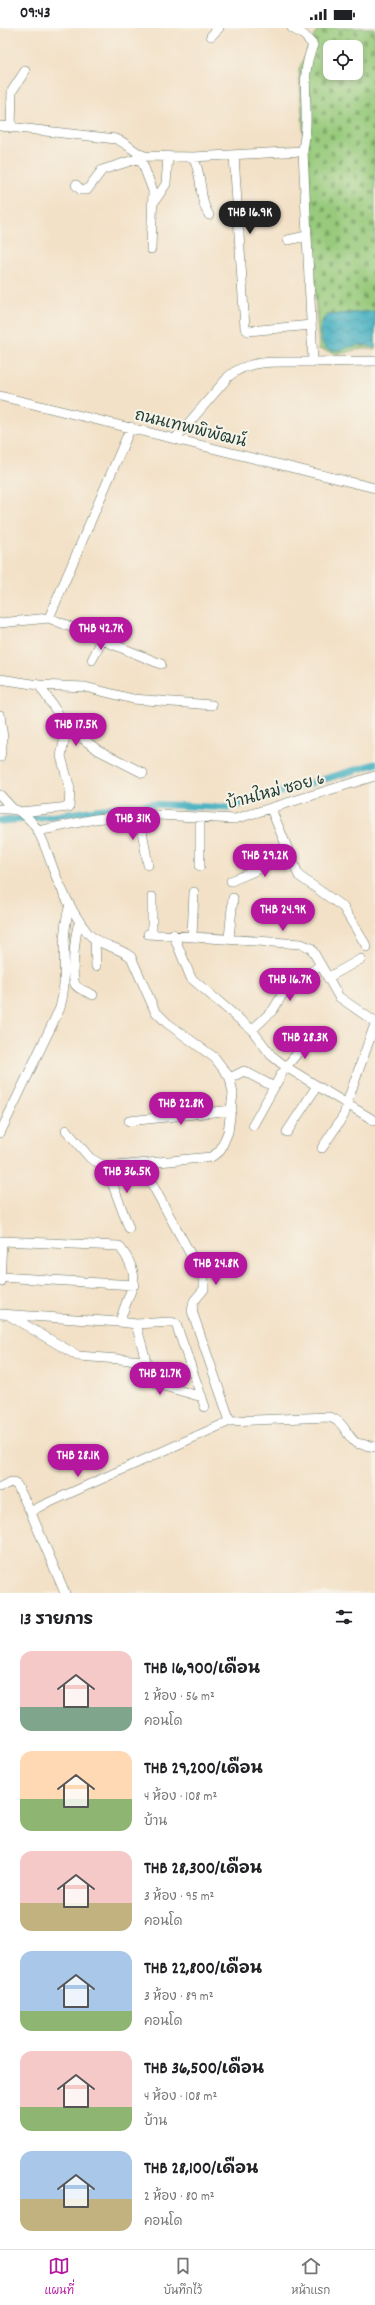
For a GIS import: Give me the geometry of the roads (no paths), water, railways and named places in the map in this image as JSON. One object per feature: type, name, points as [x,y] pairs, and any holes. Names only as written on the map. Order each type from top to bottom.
[{"type":"street","points":[[211,36],[219,28]]},
{"type":"street","points":[[292,28],[304,35],[313,45],[307,58],[305,71],[306,124],[303,151],[313,362]]},
{"type":"street","points":[[11,128],[12,91],[26,71]]},
{"type":"street","points":[[0,126],[116,139],[130,145],[140,156],[151,184],[151,249]]},
{"type":"street","points":[[76,185],[81,190],[87,190],[102,170],[140,156],[194,157],[303,151]]},
{"type":"street","points":[[234,155],[245,328],[248,330],[264,330],[311,325]]},
{"type":"street","points":[[152,205],[166,184],[168,156]]},
{"type":"street","points":[[194,157],[201,175],[203,206],[209,216]]},
{"type":"street","points":[[288,240],[306,236]]},
{"type":"street","points":[[175,439],[229,376],[238,368],[264,363],[375,361]]},
{"type":"street","name":"ถนนเทพพิพัฒน์","points":[[0,396],[132,427],[375,488]]},
{"type":"street","points":[[49,618],[132,427]]},
{"type":"street","points":[[0,623],[49,618],[161,664]]},
{"type":"street","points":[[92,660],[102,640]]},
{"type":"street","points":[[0,679],[39,686],[78,686],[120,697],[212,705]]},
{"type":"street","points":[[39,686],[67,727],[98,750],[143,773]]},
{"type":"street","points":[[0,715],[3,738],[0,757]]},
{"type":"street","points":[[0,810],[22,815],[69,807],[70,789],[61,756],[67,727]]},
{"type":"street","name":"บ้านใหม่ ซอย 6","points":[[38,831],[95,819],[139,814],[235,819],[375,776]]},
{"type":"street","points":[[0,795],[38,831],[70,905],[95,940],[124,951],[132,957],[155,1011],[167,1023],[215,1058],[230,1078],[233,1094],[232,1110],[226,1139],[216,1154],[205,1158],[106,1167],[90,1158],[66,1130]]},
{"type":"street","points":[[271,809],[301,879],[343,907],[367,947]]},
{"type":"street","points":[[139,814],[148,865]]},
{"type":"street","points":[[200,818],[200,866]]},
{"type":"street","points":[[231,881],[290,856]]},
{"type":"street","points":[[192,936],[194,892]]},
{"type":"street","points":[[152,897],[150,934],[173,934],[301,944],[311,948],[342,1001],[375,1023],[341,1122],[322,1148]]},
{"type":"street","points":[[229,938],[233,898]]},
{"type":"street","points":[[0,1133],[60,1008],[64,995],[63,933],[70,905]]},
{"type":"street","points":[[80,921],[75,932],[74,979],[77,987],[93,995]]},
{"type":"street","points":[[173,934],[191,978],[252,1030],[271,1056],[284,1070],[317,1086],[375,1121]]},
{"type":"street","points":[[95,940],[96,966]]},
{"type":"street","points":[[329,977],[361,959]]},
{"type":"street","points":[[252,1030],[273,1010],[285,990],[321,965]]},
{"type":"street","points":[[253,1125],[284,1070],[309,1039]]},
{"type":"street","points":[[230,1078],[244,1071],[274,1088]]},
{"type":"street","points":[[287,1132],[317,1086]]},
{"type":"street","points":[[129,1121],[232,1110]]},
{"type":"street","points":[[144,1164],[152,1184],[204,1279],[204,1289],[194,1301],[192,1311],[230,1421]]},
{"type":"street","points":[[106,1167],[129,1228]]},
{"type":"street","points":[[0,1282],[1,1241],[119,1246],[127,1256],[135,1276],[134,1286],[120,1322]]},
{"type":"street","points":[[0,1277],[134,1286]]},
{"type":"street","points":[[0,1314],[10,1316],[136,1324],[171,1322],[176,1324],[205,1407]]},
{"type":"street","points":[[10,1316],[78,1356],[146,1361]]},
{"type":"street","points":[[136,1324],[146,1361],[157,1384],[202,1397]]},
{"type":"street","points":[[31,1513],[37,1508],[230,1421],[328,1416],[334,1418],[343,1425],[356,1443],[375,1447]]},
{"type":"street","points":[[0,1487],[11,1482],[17,1485],[31,1513],[65,1593]]},
{"type":"water","points":[[375,311],[375,348],[363,345],[331,350],[326,348],[322,343],[320,327],[327,315]]},
{"type":"waterway","points":[[0,821],[42,818],[123,806],[150,804],[228,808],[375,764]]}]
